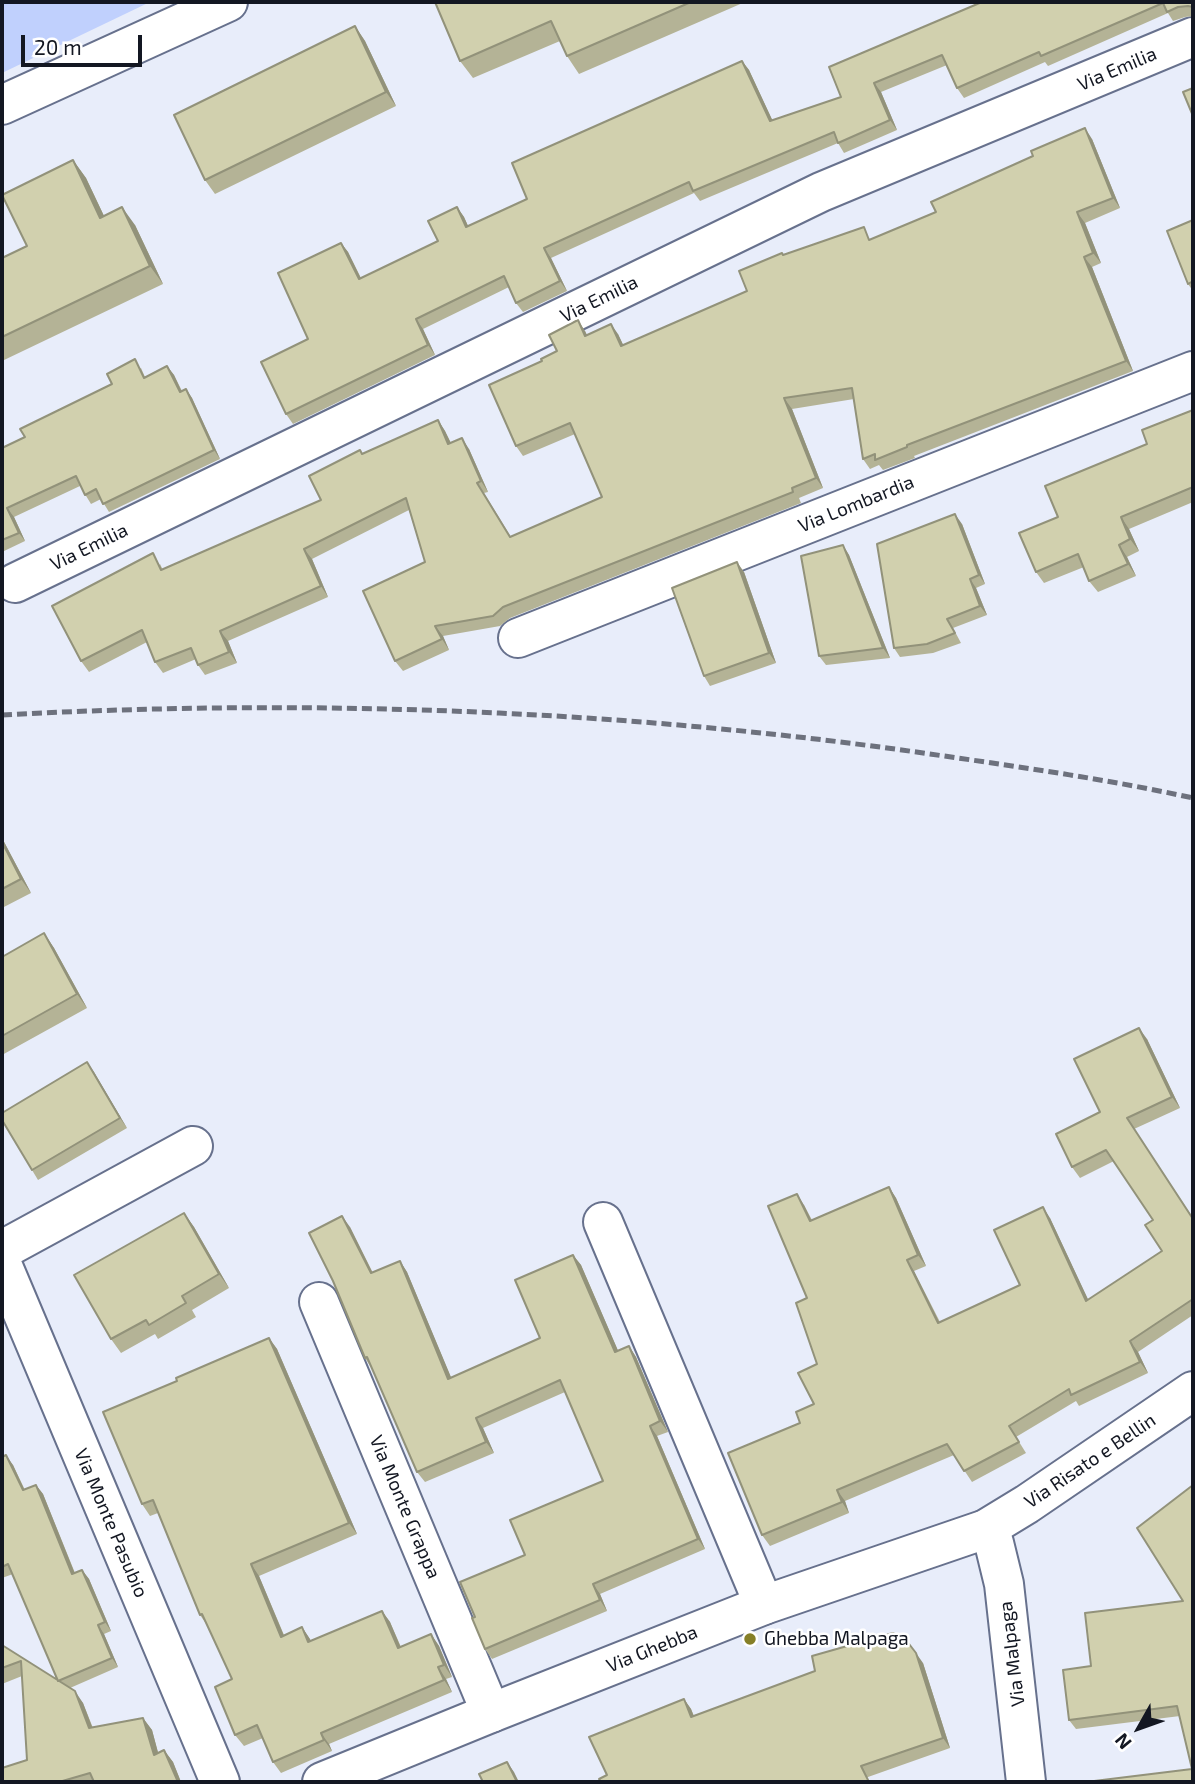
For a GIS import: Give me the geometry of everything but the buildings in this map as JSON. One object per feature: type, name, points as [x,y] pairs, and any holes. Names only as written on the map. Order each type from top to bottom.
[{"type":"street","points":[[2,105],[228,2]]},
{"type":"street","name":"Via Emilia","points":[[15,583],[821,191],[1193,37]]},
{"type":"street","name":"Via Lombardia","points":[[518,638],[1193,371]]},
{"type":"street","points":[[3,1266],[193,1146]]},
{"type":"street","points":[[603,1222],[764,1605]]},
{"type":"street","name":"Via Monte Pasubio","points":[[3,1266],[220,1782]]},
{"type":"street","name":"Via Monte Grappa","points":[[319,1302],[491,1713]]},
{"type":"street","name":"Via Risato e Bellin","points":[[986,1530],[1193,1391]]},
{"type":"street","name":"Via Ghebba","points":[[322,1782],[764,1605],[986,1530]]},
{"type":"street","name":"Via Malpaga","points":[[986,1530],[995,1543],[1004,1584],[1026,1782]]},
{"type":"shaded area","points":[[2,2],[150,2],[2,73]]},
{"type":"railway","points":[[2,715],[120,710],[356,708],[592,718],[827,740],[1038,770],[1193,798]]},
{"type":"place","name":"Ghebba Malpaga","points":[[750,1639]]}]
